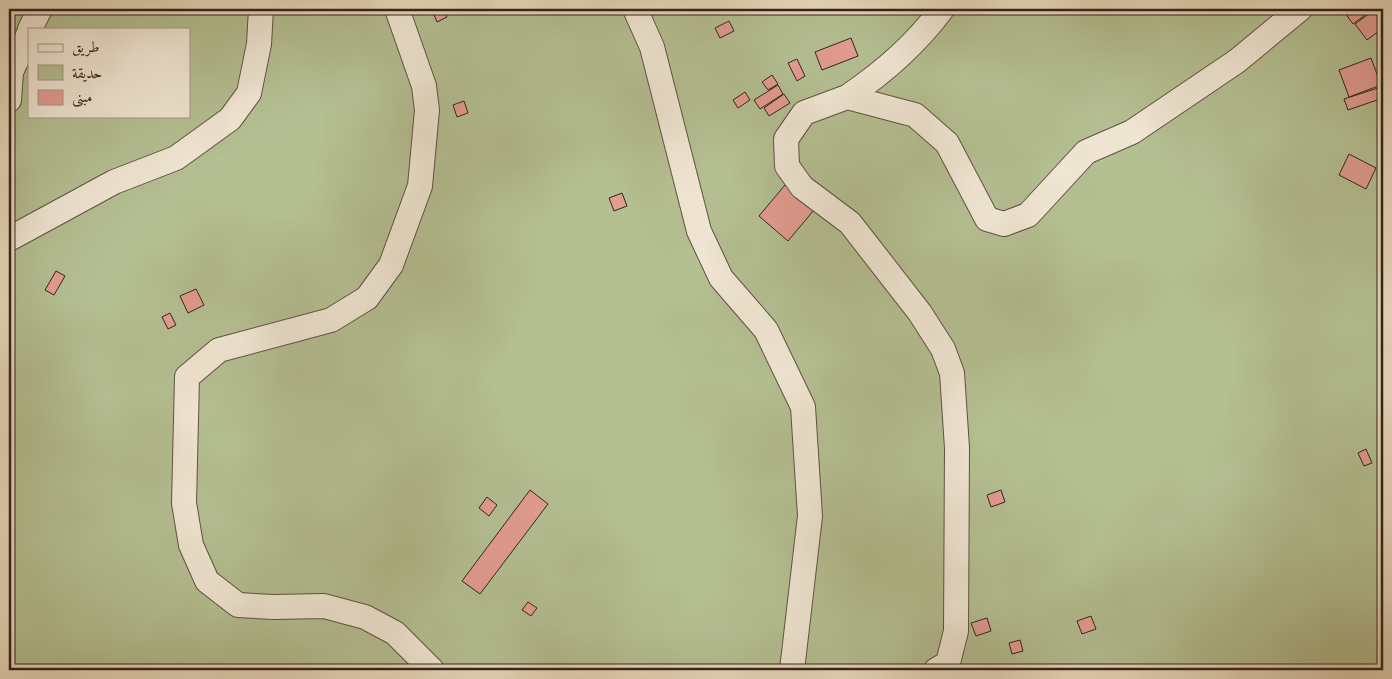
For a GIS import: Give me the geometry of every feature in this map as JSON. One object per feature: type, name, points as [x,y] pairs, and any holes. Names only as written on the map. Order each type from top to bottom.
[{"type":"street","points":[[30,28],[40,9]]},
{"type":"street","points":[[9,239],[114,182],[176,158],[230,119],[249,93],[258,44],[261,9]]},
{"type":"street","points":[[397,9],[424,86],[427,110],[420,186],[391,264],[366,298],[331,320],[219,350],[187,377],[184,503],[191,545],[207,581],[238,605],[273,607],[324,606],[365,617],[395,633],[432,670]]},
{"type":"street","points":[[635,9],[652,46],[699,231],[721,278],[766,330],[803,407],[810,516],[792,670]]},
{"type":"street","points":[[936,670],[948,663],[956,631],[957,448],[952,373],[943,350],[920,313],[850,223],[802,188],[787,166],[786,139],[804,113],[847,97],[874,79],[925,31],[942,9]]},
{"type":"street","points":[[847,97],[915,114],[947,143],[987,219],[1004,224],[1028,215],[1086,152],[1132,132],[1237,61],[1300,9]]},
{"type":"street","points":[[9,100],[11,72],[28,35]]},
{"type":"green space","points":[[9,9],[1383,9],[1383,670],[9,670]]},
{"type":"building","points":[[443,9],[447,17],[437,22],[432,10]]},
{"type":"building","points":[[1351,9],[1366,9],[1369,12],[1353,24],[1345,13]]},
{"type":"building","points":[[1374,10],[1383,23],[1383,28],[1367,40],[1355,24]]},
{"type":"building","points":[[729,21],[734,31],[720,38],[715,28]]},
{"type":"building","points":[[851,38],[858,56],[822,70],[815,52]]},
{"type":"building","points":[[1371,58],[1381,85],[1349,97],[1339,70]]},
{"type":"building","points":[[797,59],[805,76],[797,81],[788,63]]},
{"type":"building","points":[[772,75],[778,84],[768,90],[762,82]]},
{"type":"building","points":[[778,85],[783,94],[760,109],[754,100]]},
{"type":"building","points":[[1381,87],[1383,98],[1348,110],[1344,99]]},
{"type":"building","points":[[745,92],[750,100],[738,108],[733,100]]},
{"type":"building","points":[[784,94],[790,103],[769,116],[764,108]]},
{"type":"building","points":[[464,101],[468,113],[457,117],[453,105]]},
{"type":"building","points":[[1349,154],[1376,168],[1366,189],[1339,175]]},
{"type":"building","points":[[785,185],[814,210],[788,241],[759,216]]},
{"type":"building","points":[[622,193],[627,206],[614,211],[609,198]]},
{"type":"building","points":[[56,271],[65,276],[54,295],[45,290]]},
{"type":"building","points":[[196,289],[204,305],[188,313],[180,296]]},
{"type":"building","points":[[170,313],[176,325],[168,329],[162,317]]},
{"type":"building","points":[[1366,449],[1372,463],[1364,466],[1358,453]]},
{"type":"building","points":[[530,490],[548,504],[480,594],[462,581]]},
{"type":"building","points":[[1001,490],[1005,502],[991,507],[987,495]]},
{"type":"building","points":[[487,497],[497,505],[489,516],[479,508]]},
{"type":"building","points":[[528,602],[537,608],[531,616],[522,610]]},
{"type":"building","points":[[1091,616],[1096,629],[1082,634],[1077,621]]},
{"type":"building","points":[[987,618],[991,631],[976,636],[971,623]]},
{"type":"building","points":[[1020,640],[1023,651],[1012,654],[1009,643]]}]
